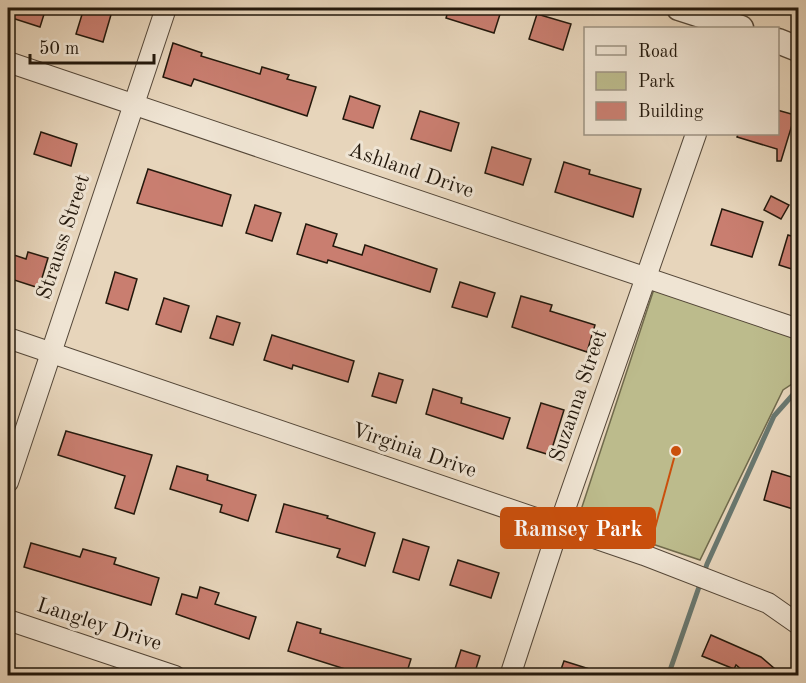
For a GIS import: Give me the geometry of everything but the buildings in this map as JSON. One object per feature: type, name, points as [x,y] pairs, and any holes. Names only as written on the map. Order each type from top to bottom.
[{"type":"street","name":"Strauss Street","points":[[8,482],[166,8]]},
{"type":"street","points":[[679,8],[733,27]]},
{"type":"street","points":[[779,43],[798,49]]},
{"type":"street","name":"Ashland Drive","points":[[8,63],[646,275],[798,328]]},
{"type":"street","name":"Suzanna Street","points":[[510,675],[559,526],[696,135]]},
{"type":"street","name":"Virginia Drive","points":[[8,338],[559,526],[768,603],[798,624]]},
{"type":"street","name":"Langley Drive","points":[[8,620],[175,675]]},
{"type":"green space","points":[[654,289],[798,338],[798,380],[783,390],[700,560],[578,519]]},
{"type":"waterway","points":[[668,676],[707,564],[774,416],[798,389]]},
{"type":"place","name":"Ramsey Park","points":[[676,451]]}]
